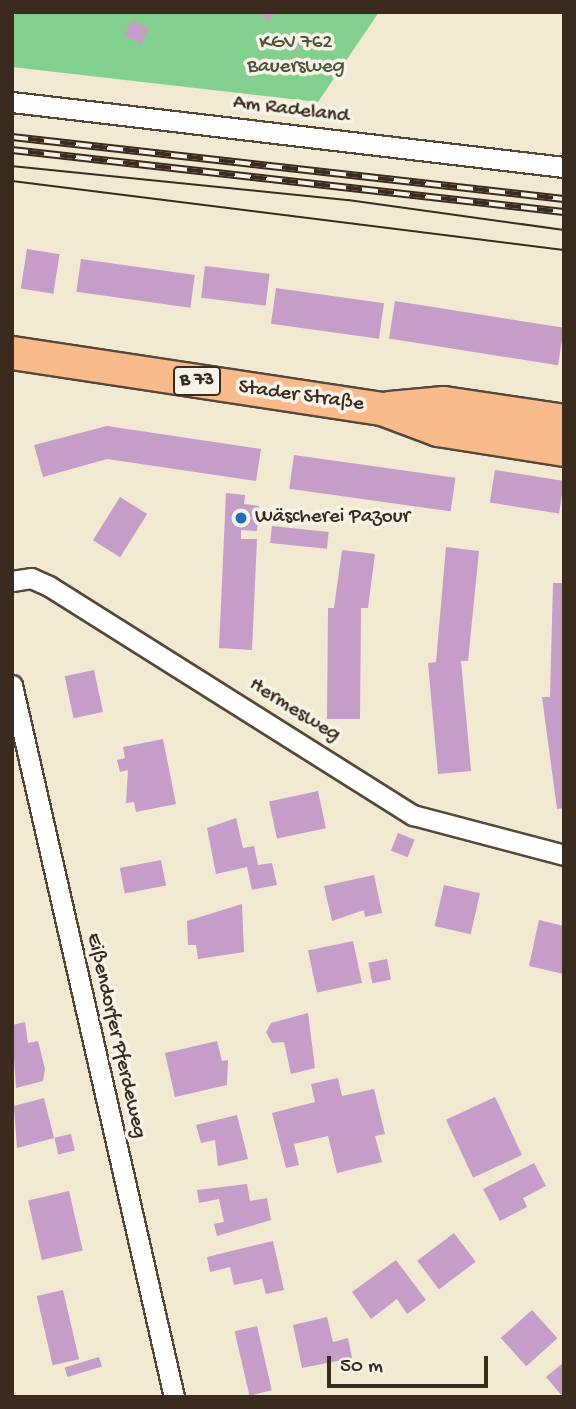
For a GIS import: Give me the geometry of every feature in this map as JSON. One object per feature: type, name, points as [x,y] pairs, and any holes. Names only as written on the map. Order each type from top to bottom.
[{"type":"main road","name":"Stader Straße","points":[[12,353],[382,409],[439,430],[564,450]]},
{"type":"main road","name":"Stader Straße","points":[[382,409],[444,402],[564,421]]},
{"type":"street","name":"Am Radeland","points":[[12,102],[564,167]]},
{"type":"street","name":"Hermesweg","points":[[12,581],[32,578],[49,586],[412,815],[564,855]]},
{"type":"street","name":"Eißendorfer Pferdeweg","points":[[12,685],[174,1397]]},
{"type":"green space","name":"KGV 762 Bauersweg","points":[[12,12],[379,12],[318,102],[12,67]]},
{"type":"building","points":[[258,12],[276,12],[268,21]]},
{"type":"building","points":[[132,20],[149,29],[141,44],[124,35]]},
{"type":"building","points":[[288,33],[301,42],[294,52],[281,43]]},
{"type":"building","points":[[27,249],[60,254],[53,294],[21,289]]},
{"type":"building","points":[[81,259],[195,275],[190,308],[76,292]]},
{"type":"building","points":[[205,266],[270,274],[266,306],[201,298]]},
{"type":"building","points":[[276,288],[384,303],[379,339],[271,324]]},
{"type":"building","points":[[395,301],[564,328],[558,365],[389,339]]},
{"type":"building","points":[[107,426],[261,449],[256,481],[107,459],[43,477],[34,445]]},
{"type":"building","points":[[294,455],[455,478],[451,511],[289,489]]},
{"type":"building","points":[[495,470],[564,481],[559,514],[490,503]]},
{"type":"building","points":[[226,493],[245,495],[244,504],[259,506],[257,531],[241,530],[241,539],[257,539],[252,650],[219,648]]},
{"type":"building","points":[[120,497],[147,514],[120,557],[93,540]]},
{"type":"building","points":[[272,526],[329,532],[327,549],[270,543]]},
{"type":"building","points":[[446,547],[479,551],[468,661],[461,661],[471,771],[438,774],[428,663],[436,662]]},
{"type":"building","points":[[342,550],[375,554],[368,608],[361,608],[360,719],[327,719],[328,608],[334,608]]},
{"type":"building","points":[[553,583],[564,583],[564,808],[557,809],[542,697],[550,697]]},
{"type":"building","points":[[94,670],[103,712],[74,718],[65,676]]},
{"type":"building","points":[[163,739],[176,804],[136,812],[134,802],[126,803],[128,770],[120,772],[117,760],[125,758],[123,747]]},
{"type":"building","points":[[318,791],[326,828],[277,839],[269,801]]},
{"type":"building","points":[[236,818],[243,848],[254,846],[258,865],[272,863],[277,885],[252,890],[247,867],[216,874],[207,828]]},
{"type":"building","points":[[398,833],[415,840],[408,857],[391,851]]},
{"type":"building","points":[[161,860],[166,886],[125,894],[120,868]]},
{"type":"building","points":[[374,875],[382,913],[365,917],[364,910],[332,921],[324,886]]},
{"type":"building","points":[[444,885],[480,893],[471,934],[435,926]]},
{"type":"building","points":[[242,904],[244,952],[198,959],[196,945],[188,945],[187,921]]},
{"type":"building","points":[[539,920],[564,926],[564,974],[529,966]]},
{"type":"building","points":[[353,941],[362,983],[317,993],[308,951]]},
{"type":"building","points":[[387,959],[391,980],[372,983],[368,963]]},
{"type":"building","points":[[308,1013],[315,1068],[291,1074],[284,1042],[272,1043],[266,1032],[271,1023]]},
{"type":"building","points":[[25,1022],[28,1043],[38,1041],[45,1069],[43,1081],[16,1088],[12,1025]]},
{"type":"building","points":[[217,1041],[222,1061],[228,1060],[227,1085],[175,1097],[165,1053]]},
{"type":"building","points":[[338,1078],[342,1096],[374,1089],[385,1134],[375,1136],[382,1162],[337,1173],[328,1136],[294,1144],[299,1165],[286,1168],[272,1113],[315,1102],[311,1084]]},
{"type":"building","points":[[495,1097],[522,1155],[473,1178],[446,1120]]},
{"type":"building","points":[[44,1098],[54,1138],[17,1148],[14,1106]]},
{"type":"building","points":[[237,1115],[248,1159],[218,1166],[215,1140],[201,1143],[196,1125]]},
{"type":"building","points":[[71,1134],[75,1151],[58,1154],[54,1138]]},
{"type":"building","points":[[534,1163],[546,1186],[523,1198],[527,1207],[500,1221],[483,1189]]},
{"type":"building","points":[[247,1184],[250,1201],[267,1198],[271,1220],[217,1236],[214,1224],[224,1222],[219,1199],[199,1203],[197,1190]]},
{"type":"building","points":[[69,1191],[83,1250],[42,1260],[28,1200]]},
{"type":"building","points":[[454,1233],[476,1262],[439,1289],[417,1261]]},
{"type":"building","points":[[273,1241],[284,1290],[266,1294],[262,1279],[234,1285],[230,1267],[210,1272],[207,1257]]},
{"type":"building","points":[[396,1260],[426,1300],[407,1314],[397,1299],[371,1319],[352,1292]]},
{"type":"building","points":[[63,1290],[79,1359],[53,1365],[37,1296]]},
{"type":"building","points":[[532,1310],[557,1338],[526,1366],[501,1338]]},
{"type":"building","points":[[327,1317],[333,1342],[348,1338],[352,1358],[302,1368],[293,1325]]},
{"type":"building","points":[[257,1326],[272,1390],[249,1395],[235,1331]]},
{"type":"building","points":[[99,1357],[102,1367],[67,1377],[65,1368]]},
{"type":"building","points":[[564,1362],[564,1397],[563,1397],[546,1377]]},
{"type":"tram line","points":[[12,166],[348,200],[564,230]]},
{"type":"tram line","points":[[12,181],[564,250]]},
{"type":"railway","points":[[12,137],[564,199]]},
{"type":"railway","points":[[12,150],[564,212]]},
{"type":"place","name":"Wäscherei Pazour","points":[[241,518]]}]
